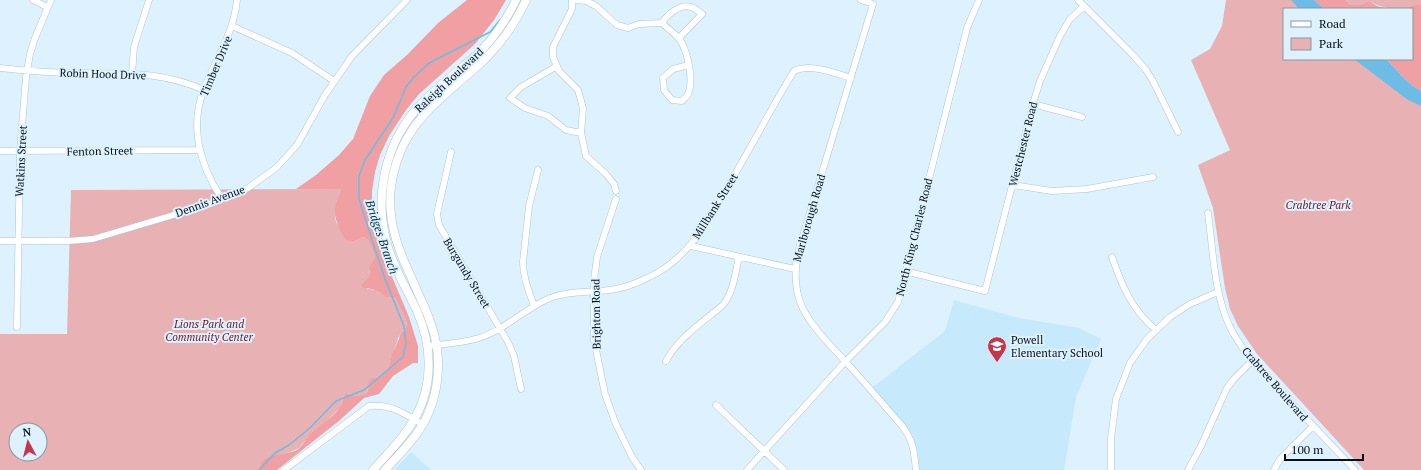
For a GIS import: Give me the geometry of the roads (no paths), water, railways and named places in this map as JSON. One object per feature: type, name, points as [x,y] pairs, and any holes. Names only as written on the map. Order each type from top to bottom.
[{"type":"main road","name":"Raleigh Boulevard","points":[[373,470],[408,430],[420,409],[426,388],[429,364],[428,346],[423,327],[387,245],[381,200],[385,171],[396,140],[412,115],[428,97],[479,52],[496,33],[516,0]]},
{"type":"main road","name":"Raleigh Boulevard","points":[[385,470],[416,435],[428,412],[435,390],[438,364],[437,345],[432,325],[396,243],[391,216],[390,200],[394,173],[404,144],[419,120],[435,103],[486,58],[504,38],[522,10],[526,0]]},
{"type":"street","points":[[33,0],[48,7]]},
{"type":"street","name":"Watkins Street","points":[[17,327],[20,152],[27,72],[34,38],[51,0]]},
{"type":"street","points":[[132,74],[134,46],[150,0]]},
{"type":"street","name":"Timber Drive","points":[[222,199],[208,176],[203,164],[200,150],[198,120],[204,90],[232,26],[237,0]]},
{"type":"street","name":"Dennis Avenue","points":[[0,241],[68,241],[93,239],[208,205],[248,188],[276,168],[297,145],[334,81],[352,56],[407,0]]},
{"type":"street","points":[[616,191],[614,184],[606,174],[586,156],[581,133],[583,108],[578,90],[559,71],[553,57],[552,47],[572,10],[574,0],[586,2],[596,6],[617,25],[628,28],[652,23],[662,24],[679,38],[685,47],[689,65],[691,81],[688,94],[682,101],[672,100],[664,90],[663,78],[673,69],[689,65]]},
{"type":"street","name":"Marlborough Road","points":[[861,0],[873,4],[798,252],[795,269],[797,290],[803,309],[811,322],[911,439],[914,450],[916,470]]},
{"type":"street","name":"North King Charles Road","points":[[747,470],[846,362],[885,322],[898,302],[968,28],[979,0]]},
{"type":"street","points":[[1078,0],[1146,70],[1178,132]]},
{"type":"street","points":[[662,24],[666,16],[674,10],[685,6],[691,7],[702,14],[679,38]]},
{"type":"street","name":"Westchester Road","points":[[905,271],[985,292],[1040,81],[1060,36],[1070,19],[1084,6]]},
{"type":"street","points":[[232,26],[292,54],[334,81]]},
{"type":"street","points":[[557,66],[521,87],[510,98],[525,108],[548,116],[566,130],[581,133]]},
{"type":"street","name":"Robin Hood Drive","points":[[0,68],[27,72],[132,74],[158,76],[172,79],[204,90]]},
{"type":"street","name":"Millbank Street","points":[[428,346],[479,338],[550,298],[562,295],[616,289],[649,278],[670,265],[691,246],[708,220],[794,71],[799,69],[815,69],[851,78]]},
{"type":"street","points":[[1033,104],[1082,117]]},
{"type":"street","name":"Fenton Street","points":[[0,151],[200,150]]},
{"type":"street","name":"Burgundy Street","points":[[451,152],[437,214],[439,225],[508,342],[514,356],[521,388]]},
{"type":"street","points":[[534,306],[526,284],[523,271],[523,262],[529,206],[538,170]]},
{"type":"street","points":[[1013,185],[1052,191],[1087,189],[1153,177]]},
{"type":"street","name":"Brighton Road","points":[[616,199],[597,258],[594,280],[594,340],[605,394],[621,437],[641,470]]},
{"type":"street","name":"Crabtree Boulevard","points":[[1208,213],[1218,292],[1230,327],[1242,348],[1252,361],[1355,470]]},
{"type":"street","points":[[691,246],[795,269]]},
{"type":"street","points":[[666,361],[671,351],[723,305],[728,298],[732,288],[739,256]]},
{"type":"street","points":[[1112,257],[1118,277],[1134,308],[1144,321],[1156,330]]},
{"type":"street","points":[[1111,470],[1111,438],[1116,399],[1130,363],[1147,339],[1170,317],[1190,304],[1218,292]]},
{"type":"street","points":[[1188,470],[1201,446],[1226,388],[1232,380],[1252,361]]},
{"type":"street","points":[[716,405],[784,470]]},
{"type":"street","points":[[284,470],[369,406],[389,406],[422,424]]},
{"type":"street","points":[[1274,470],[1280,459],[1313,426]]},
{"type":"water","points":[[1291,0],[1314,0],[1323,8],[1298,8]]},
{"type":"water","points":[[1355,60],[1387,60],[1406,80],[1421,91],[1421,106],[1408,100]]},
{"type":"waterway","name":"Bridges Branch","points":[[259,470],[275,453],[289,445],[310,428],[336,401],[364,390],[403,357],[406,344],[404,326],[385,279],[363,212],[359,198],[359,176],[365,160],[393,118],[406,87],[414,77],[428,64],[490,32],[500,20]]},
{"type":"place","name":"Powell Elementary School","points":[[997,363]]},
{"type":"park label","name":"Crabtree Park","points":[[1318,205]]},
{"type":"park label","name":"Lions Park and Community Center","points":[[209,330]]}]
